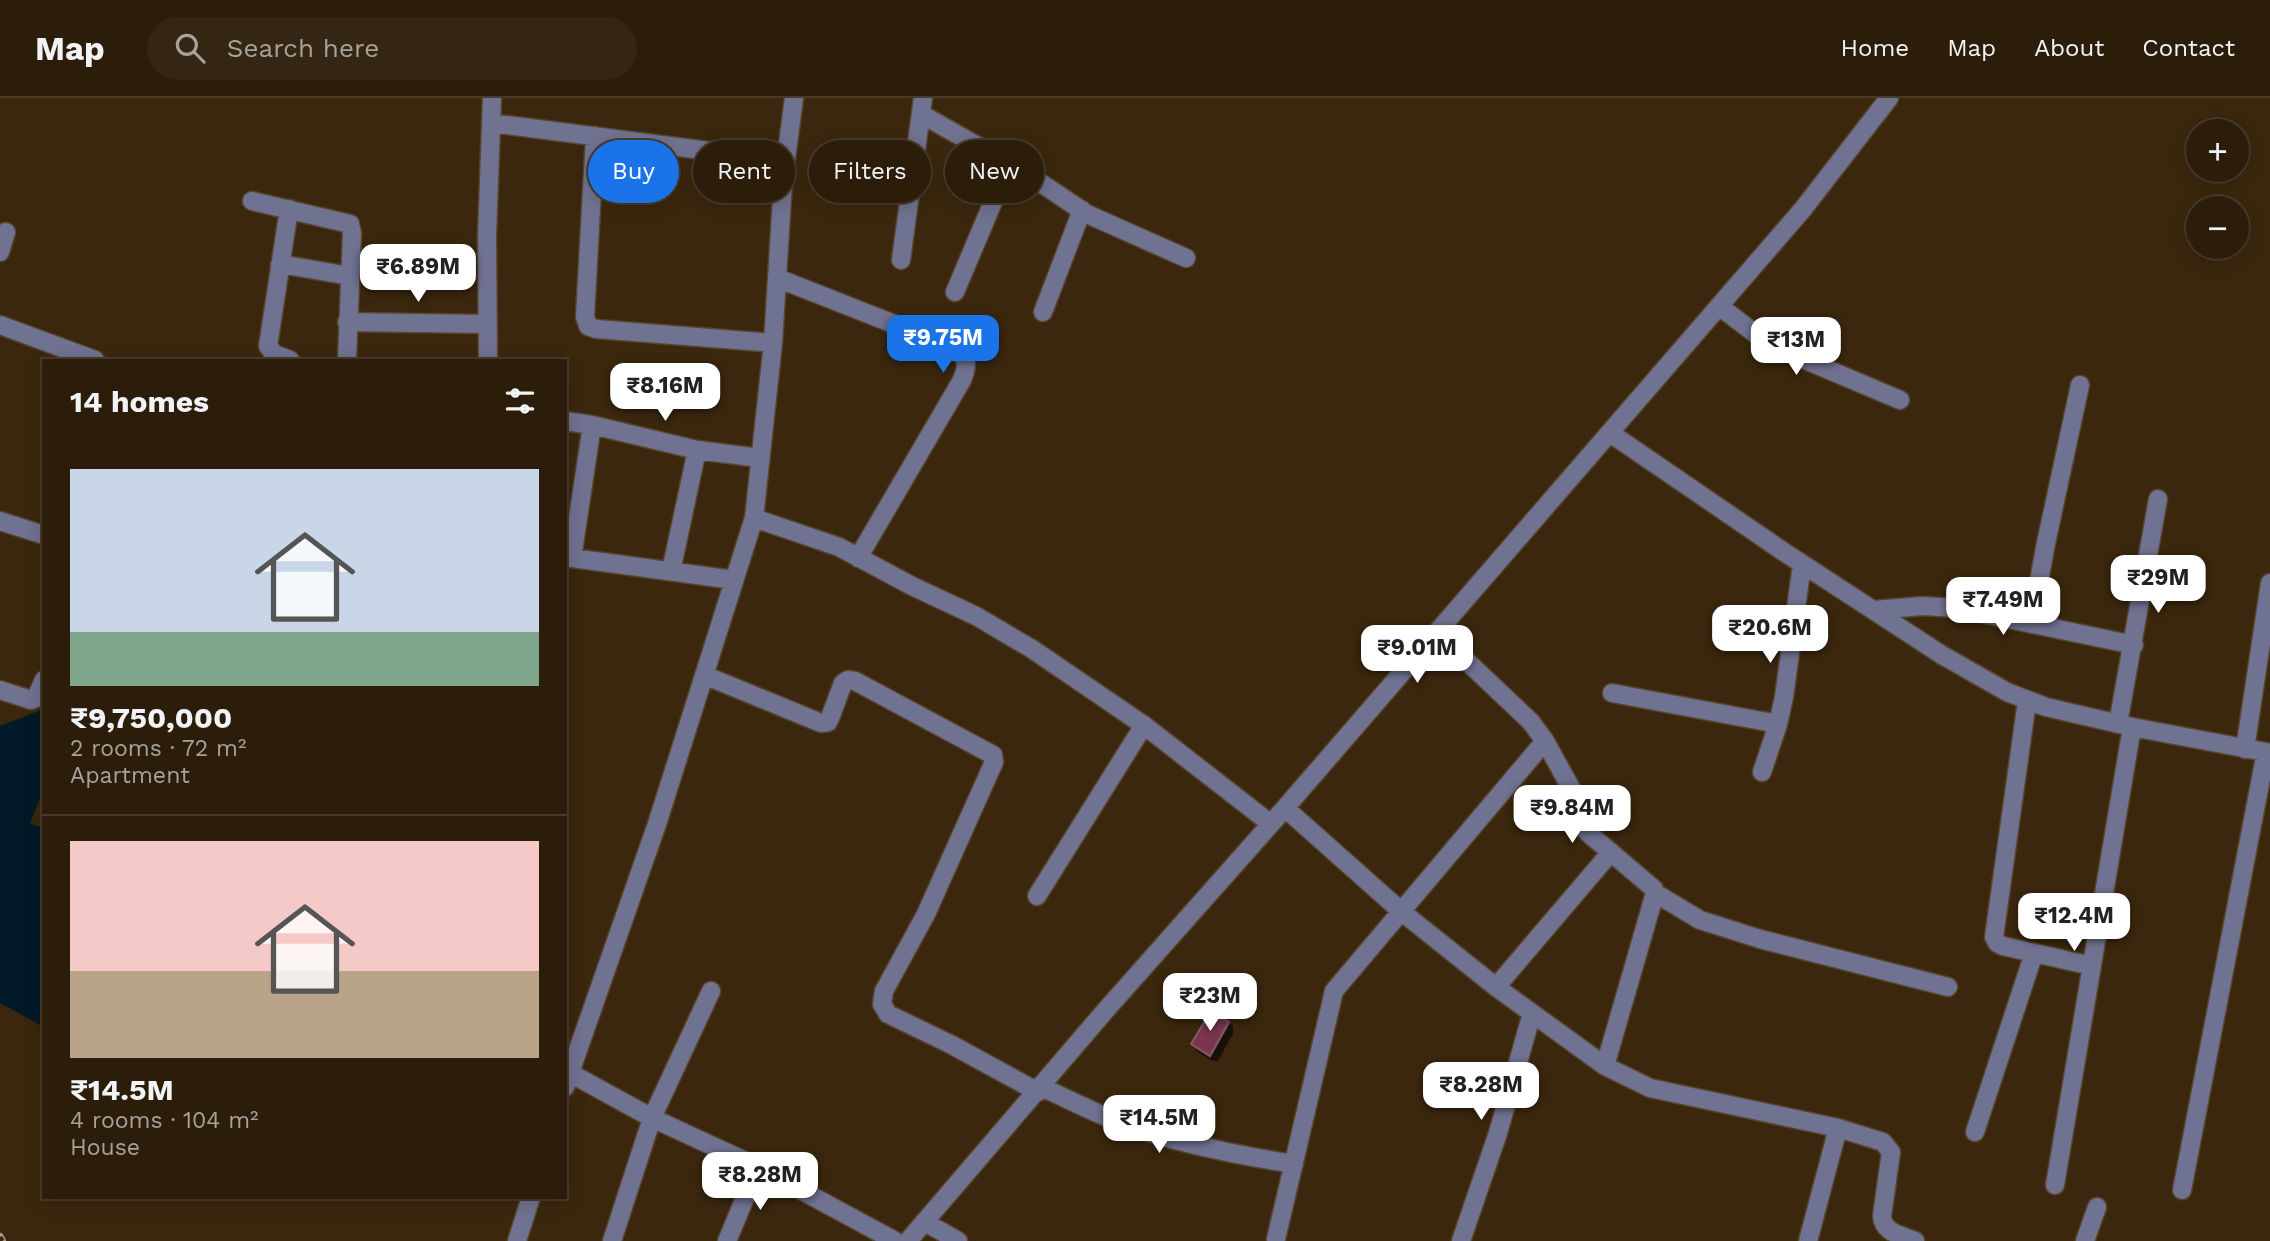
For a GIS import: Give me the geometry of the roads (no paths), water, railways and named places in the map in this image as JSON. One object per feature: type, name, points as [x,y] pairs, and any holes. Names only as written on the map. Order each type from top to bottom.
[{"type":"street","points":[[488,359],[487,236],[492,98]]},
{"type":"street","points":[[789,140],[794,98]]},
{"type":"street","points":[[908,1241],[1803,209],[1889,98]]},
{"type":"street","points":[[901,260],[922,106],[973,140]]},
{"type":"street","points":[[491,123],[693,149]]},
{"type":"street","points":[[595,136],[585,317],[588,326],[596,329],[773,343]]},
{"type":"street","points":[[1044,185],[1082,210],[1185,258]]},
{"type":"street","points":[[252,201],[350,224],[352,233],[347,359]]},
{"type":"street","points":[[783,203],[773,343],[754,518],[657,824],[567,1080],[758,1167],[895,1241]]},
{"type":"street","points":[[955,292],[993,203]]},
{"type":"street","points":[[287,359],[274,354],[268,346],[289,209]]},
{"type":"street","points":[[1043,312],[1082,210]]},
{"type":"street","points":[[0,252],[6,232]]},
{"type":"street","points":[[280,264],[350,276]]},
{"type":"street","points":[[777,278],[955,348],[964,356],[967,366],[962,380],[859,558]]},
{"type":"street","points":[[1719,306],[1770,345],[1900,400]]},
{"type":"street","points":[[347,322],[487,324]]},
{"type":"street","points":[[0,325],[91,359]]},
{"type":"street","points":[[2031,624],[2080,385]]},
{"type":"street","points":[[567,422],[592,425],[697,450],[760,458]]},
{"type":"street","points":[[592,425],[569,558],[734,580]]},
{"type":"street","points":[[1610,433],[1802,564],[1942,655],[2007,692],[2027,701],[2125,726],[2268,753],[2182,1190]]},
{"type":"street","points":[[671,571],[697,450]]},
{"type":"street","points":[[2054,1185],[2092,966],[2125,726],[2133,645],[2158,499]]},
{"type":"street","points":[[754,518],[839,547],[976,616],[1144,726],[1271,824]]},
{"type":"street","points":[[0,521],[42,534]]},
{"type":"street","points":[[1762,772],[1778,724],[1791,656],[1802,564]]},
{"type":"street","points":[[2245,749],[2270,583]]},
{"type":"street","points":[[1873,610],[1941,606],[2133,645]]},
{"type":"street","points":[[1437,633],[1531,722],[1545,741],[1572,790],[1585,830],[1653,886],[1655,893],[1605,1066]]},
{"type":"street","points":[[704,675],[821,723],[828,722],[844,683],[848,680],[855,681],[993,755],[994,762],[926,914],[884,990],[882,1004],[888,1014],[1040,1089],[1125,1124],[1180,1142],[1235,1155],[1294,1164]]},
{"type":"street","points":[[0,690],[31,700],[36,698],[42,684]]},
{"type":"street","points":[[1612,694],[1778,724]]},
{"type":"street","points":[[2027,701],[1994,937],[1997,943],[2003,946],[2092,966]]},
{"type":"street","points":[[1037,896],[1144,726]]},
{"type":"street","points":[[1276,1240],[1334,991],[1545,741]]},
{"type":"street","points":[[1285,808],[1402,912],[1496,987],[1605,1066],[1650,1088],[1838,1128],[1883,1142],[1891,1152],[1882,1225],[1915,1241]]},
{"type":"street","points":[[1496,987],[1611,852]]},
{"type":"street","points":[[1655,893],[1700,920],[1760,939],[1948,987]]},
{"type":"street","points":[[1975,1132],[2034,953]]},
{"type":"street","points":[[612,1241],[652,1118],[711,991]]},
{"type":"street","points":[[1461,1241],[1498,1133],[1532,1013]]},
{"type":"street","points":[[1808,1241],[1838,1128]]},
{"type":"street","points":[[727,1241],[758,1167]]},
{"type":"street","points":[[517,1241],[530,1199]]},
{"type":"street","points":[[2085,1241],[2097,1207]]},
{"type":"street","points":[[925,1222],[958,1241]]},
{"type":"water","points":[[42,710],[42,794],[30,823],[42,828],[42,1026],[0,1003],[0,726]]},
{"type":"railway","points":[[0,1237],[2,1241]]}]
